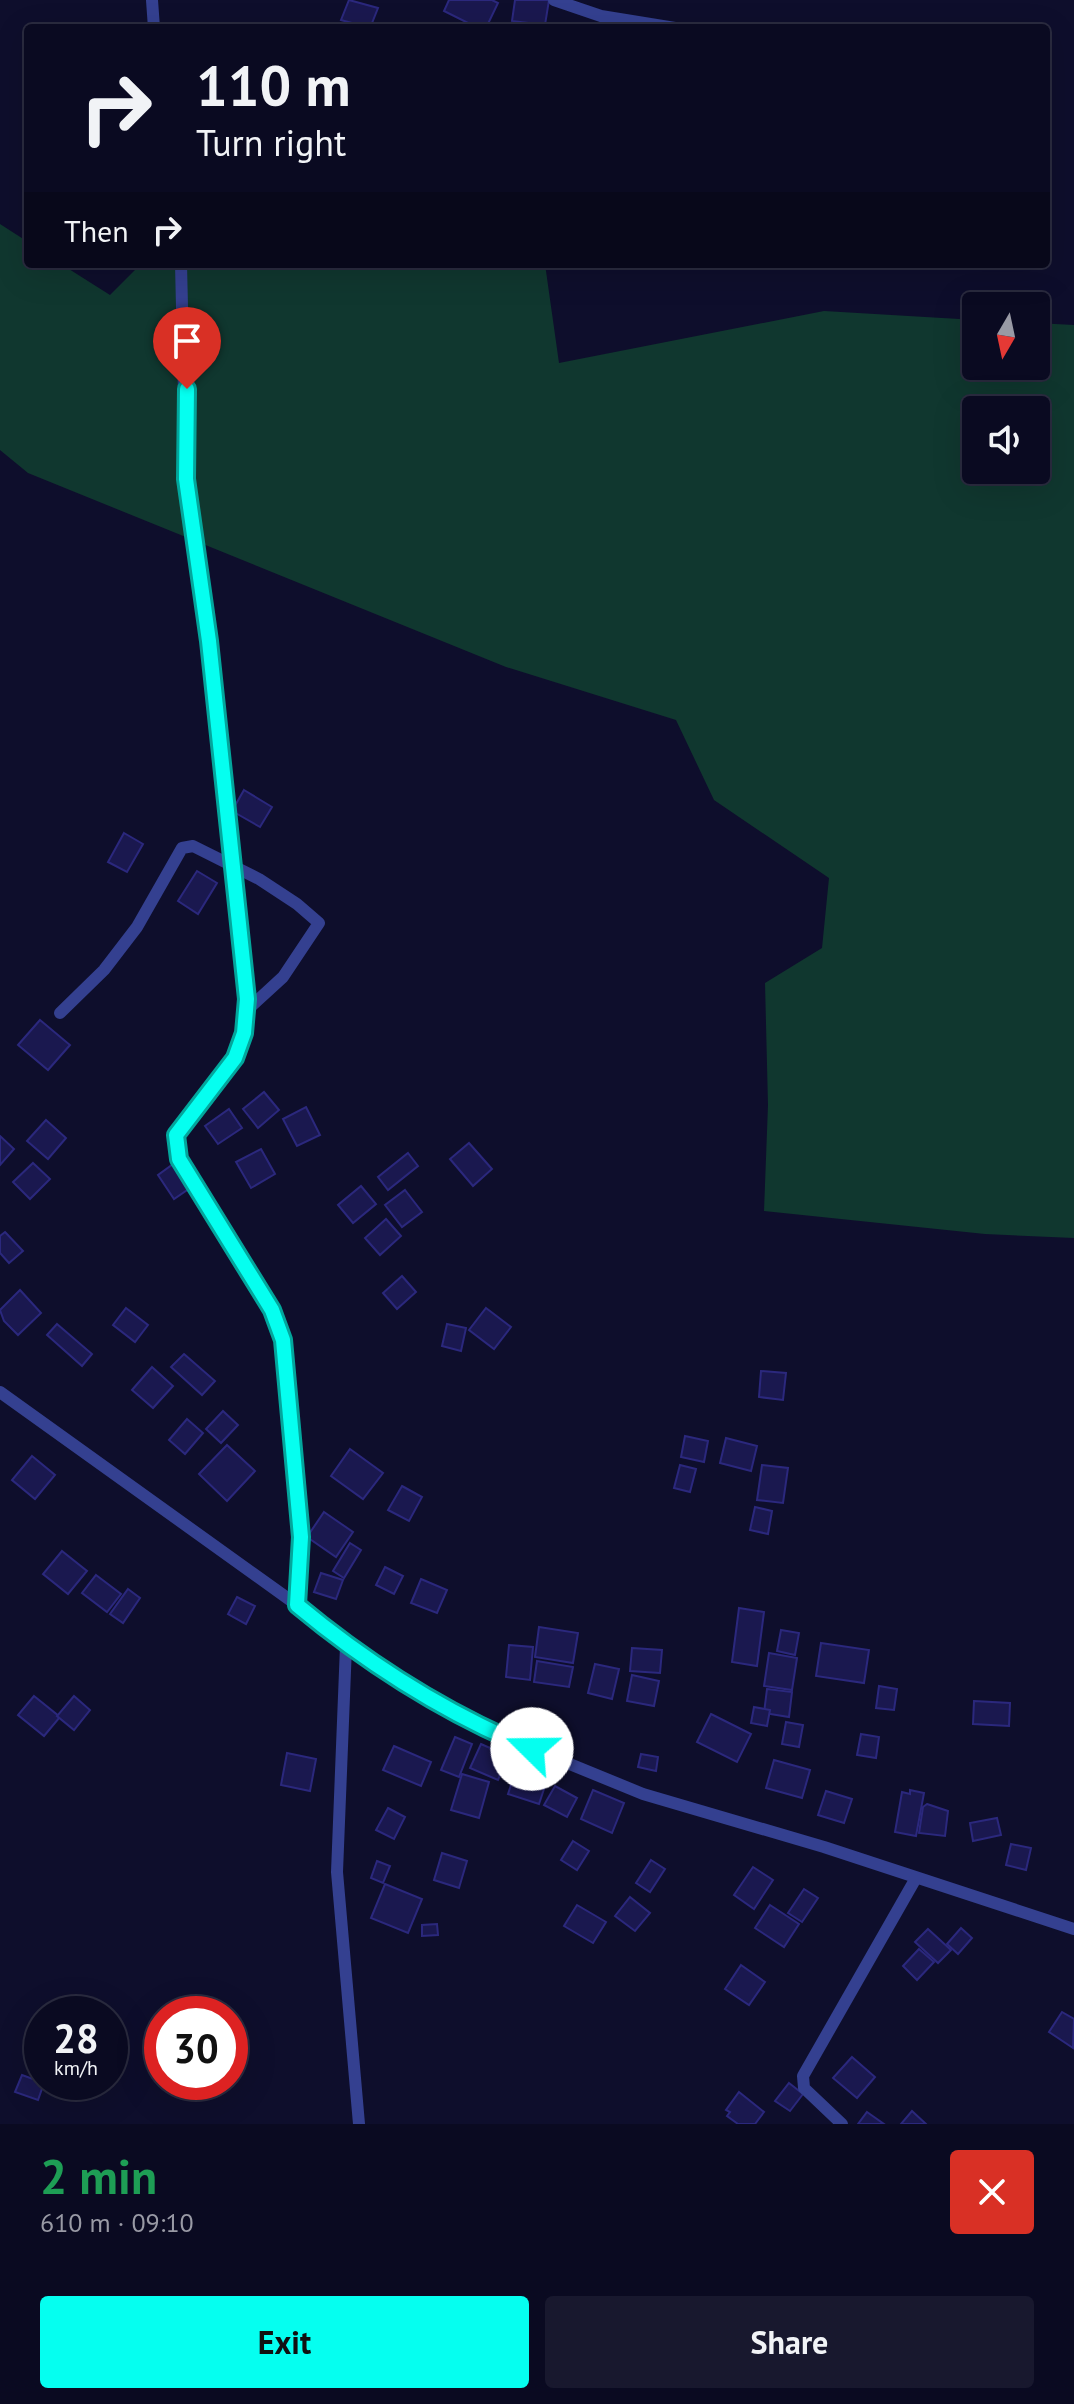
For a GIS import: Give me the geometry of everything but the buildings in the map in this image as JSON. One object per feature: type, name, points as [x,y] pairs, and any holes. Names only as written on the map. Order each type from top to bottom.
[{"type":"street","points":[[152,0],[154,24]]},
{"type":"street","points":[[554,0],[601,16],[650,24]]},
{"type":"street","points":[[181,268],[186,479],[202,580],[234,868],[246,1011],[244,1033],[235,1058],[176,1135],[175,1144],[179,1159],[272,1310],[283,1340],[301,1537],[297,1605]]},
{"type":"street","points":[[60,1013],[104,970],[137,927],[182,848],[203,848],[297,904],[319,923],[283,977],[246,1011]]},
{"type":"street","points":[[0,1392],[297,1605],[346,1646],[477,1726],[643,1794],[1074,1929]]},
{"type":"street","points":[[346,1646],[336,1858],[359,2124]]},
{"type":"street","points":[[842,2124],[804,2088],[803,2076],[916,1878]]},
{"type":"green space","points":[[0,224],[24,239],[24,268],[67,268],[110,295],[137,268],[546,268],[559,363],[824,311],[962,319],[962,380],[1050,380],[1050,324],[1074,325],[1074,1238],[985,1234],[764,1211],[768,1105],[765,983],[822,948],[829,878],[714,800],[676,720],[506,667],[28,473],[0,450]]},
{"type":"route","points":[[187,389],[186,479],[209,641],[247,999],[244,1033],[235,1058],[176,1135],[175,1144],[179,1159],[272,1310],[283,1340],[301,1537],[297,1605],[346,1646],[477,1726],[532,1749]]}]
